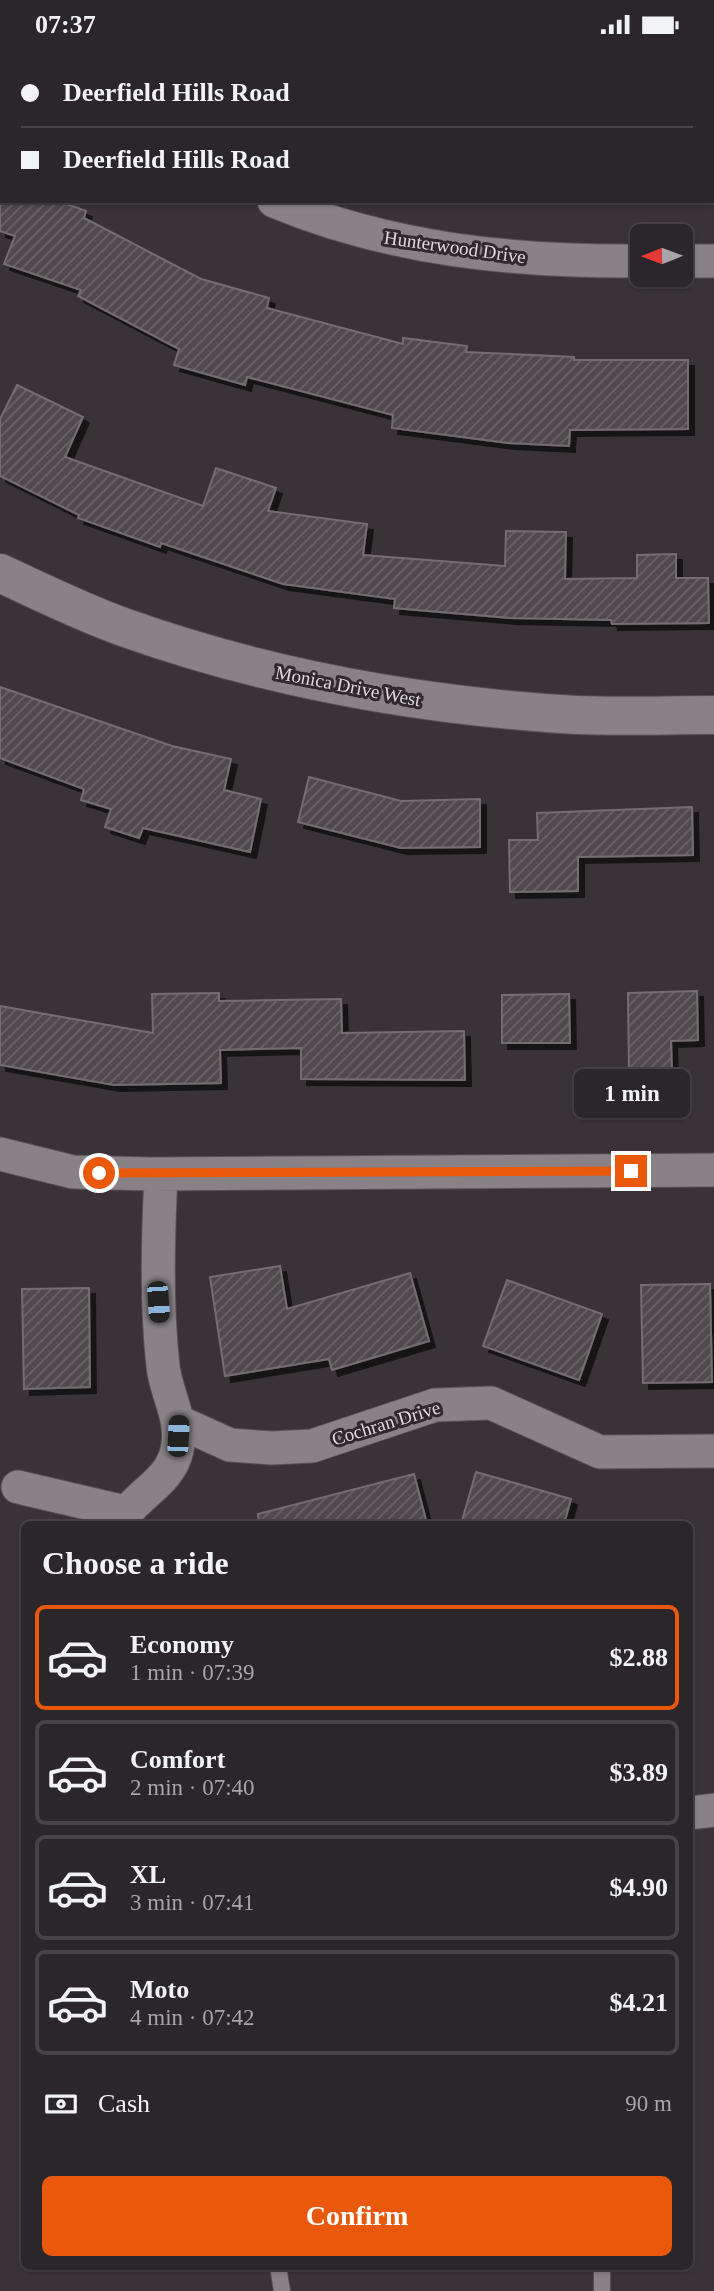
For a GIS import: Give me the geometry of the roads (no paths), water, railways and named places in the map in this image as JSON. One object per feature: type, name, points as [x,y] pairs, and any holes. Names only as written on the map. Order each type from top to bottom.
[{"type":"street","name":"Hunterwood Drive","points":[[279,203],[321,221],[384,238],[552,261],[630,261]]},
{"type":"street","points":[[693,261],[714,261]]},
{"type":"street","name":"Monica Drive West","points":[[0,573],[123,628],[204,654],[275,672],[428,701],[495,709],[580,715],[714,715]]},
{"type":"street","points":[[0,1154],[73,1172],[161,1174],[714,1170]]},
{"type":"street","points":[[18,1487],[123,1518],[159,1484],[177,1451],[179,1422],[163,1370],[160,1331],[157,1279],[161,1174]]},
{"type":"street","name":"Cochran Drive","points":[[179,1422],[230,1445],[298,1447],[312,1446],[435,1405],[491,1403],[600,1452],[714,1451]]},
{"type":"street","points":[[693,1813],[714,1810]]},
{"type":"lane","points":[[279,2270],[282,2291]]},
{"type":"lane","points":[[602,2270],[602,2291]]}]
